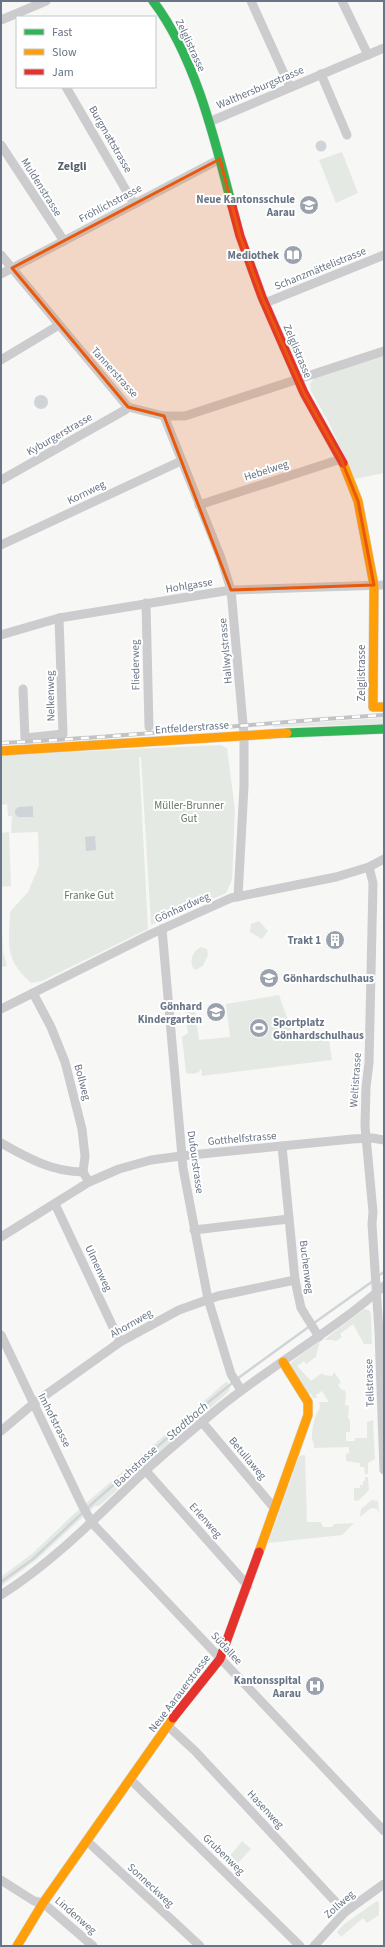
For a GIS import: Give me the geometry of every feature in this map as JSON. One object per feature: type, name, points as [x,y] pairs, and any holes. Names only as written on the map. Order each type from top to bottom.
[{"type":"street","points":[[25,14],[46,1]]},
{"type":"street","name":"Zelglistrasse","points":[[154,1],[163,14],[181,48],[195,81],[220,159],[240,236],[265,303],[297,378],[341,459],[358,501],[374,585],[373,707],[384,707]]},
{"type":"street","points":[[251,1],[290,88]]},
{"type":"street","points":[[342,1],[368,55]]},
{"type":"street","points":[[1,20],[16,16]]},
{"type":"street","name":"Walthersburgstrasse","points":[[209,122],[384,48]]},
{"type":"street","name":"Walthersburgstrasse","points":[[322,74],[347,135]]},
{"type":"street","name":"Burgmattstrasse","points":[[67,88],[134,204]]},
{"type":"street","name":"Muldenstrasse","points":[[1,145],[64,241]]},
{"type":"street","name":"Fröhlichstrasse","points":[[1,274],[220,159]]},
{"type":"street","name":"Tannerstrasse","points":[[1,255],[128,407],[164,416],[185,416],[297,378],[303,378],[384,351]]},
{"type":"street","name":"Schanzmättelistrasse","points":[[265,303],[384,255]]},
{"type":"street","points":[[1,360],[59,325]]},
{"type":"street","name":"Kyburgerstrasse","points":[[1,480],[128,407]]},
{"type":"street","name":"Hallwylstrasse","points":[[164,416],[221,558],[231,590],[244,735],[244,786],[238,897]]},
{"type":"street","name":"Hebelweg","points":[[199,505],[341,459]]},
{"type":"street","name":"Kornweg","points":[[1,545],[181,461]]},
{"type":"street","name":"Hohlgasse","points":[[1,635],[59,618],[231,590],[384,585]]},
{"type":"street","name":"Fliederweg","points":[[146,603],[149,727]]},
{"type":"street","name":"Nelkenweg","points":[[22,689],[25,738],[63,734],[59,618]]},
{"type":"street","name":"Entfelderstrasse","points":[[1,751],[244,735],[384,729]]},
{"type":"street","name":"Gönhardweg","points":[[1,1009],[162,929],[210,907],[238,897],[336,877],[369,867],[384,859]]},
{"type":"street","name":"Weltistrasse","points":[[369,867],[373,882],[369,1063],[366,1087],[365,1120],[373,1212],[372,1224],[375,1273],[379,1289]]},
{"type":"street","name":"Dufourstrasse","points":[[162,929],[181,1156],[208,1299],[231,1374],[239,1387]]},
{"type":"street","name":"Bollweg","points":[[33,993],[51,1028],[65,1062],[76,1103],[85,1148],[83,1172]]},
{"type":"street","name":"Gotthelfstrasse","points":[[1,1237],[89,1182],[119,1169],[151,1160],[367,1138],[384,1140]]},
{"type":"street","points":[[1,1143],[27,1158],[46,1166],[65,1171],[83,1172],[89,1182]]},
{"type":"street","name":"Buchenweg","points":[[282,1146],[295,1280],[301,1308],[318,1334]]},
{"type":"street","name":"Ulmenweg","points":[[55,1204],[120,1342]]},
{"type":"street","points":[[194,1230],[289,1219]]},
{"type":"street","name":"Ahornweg","points":[[1,1431],[33,1404],[120,1342],[179,1310],[208,1299],[295,1280]]},
{"type":"street","name":"Bachstrasse","points":[[1,1595],[42,1566],[90,1519],[202,1422],[239,1387],[283,1362],[379,1289]]},
{"type":"street","name":"Tellstrasse","points":[[379,1289],[383,1388],[384,1470]]},
{"type":"street","name":"Imhofstrasse","points":[[1,1335],[33,1404],[90,1519]]},
{"type":"street","name":"Neue Aarauerstrasse","points":[[17,1946],[43,1903],[168,1726],[220,1659],[248,1586],[309,1409],[308,1402],[283,1362]]},
{"type":"street","name":"Betullaweg","points":[[202,1422],[275,1509]]},
{"type":"street","name":"Erlenweg","points":[[146,1471],[248,1586]]},
{"type":"street","name":"Südallee","points":[[90,1519],[384,1832]]},
{"type":"street","name":"Hasenweg","points":[[168,1726],[195,1751],[345,1912]]},
{"type":"street","name":"Grubenweg","points":[[130,1780],[300,1946]]},
{"type":"street","name":"Sonneckweg","points":[[87,1841],[200,1946]]},
{"type":"street","name":"Lindenweg","points":[[1,1880],[34,1901],[43,1903],[93,1946]]},
{"type":"street","name":"Zollweg","points":[[314,1946],[345,1912],[384,1884]]},
{"type":"highlighted area","points":[[220,159],[240,236],[262,297],[304,393],[341,459],[358,501],[374,585],[231,590],[164,416],[128,407],[12,268]]},
{"type":"green space","points":[[342,152],[358,193],[336,203],[319,160]]},
{"type":"green space","points":[[384,354],[384,473],[355,479],[329,423],[311,391],[310,384],[314,378]]},
{"type":"green space","points":[[384,718],[384,724],[273,727],[273,725]]},
{"type":"green space","name":"Franke Gut","points":[[220,745],[227,748],[235,810],[232,880],[226,893],[151,925],[141,757],[139,757],[148,929],[42,981],[31,983],[22,974],[12,958],[9,943],[10,912],[28,892],[39,866],[38,832],[11,833],[12,816],[8,816],[7,804],[1,805],[1,755]]},
{"type":"green space","points":[[9,832],[11,886],[1,887],[1,833]]},
{"type":"green space","points":[[1,910],[3,951],[7,966],[1,967]]},
{"type":"green space","points":[[259,921],[268,931],[262,939],[250,932],[251,924]]},
{"type":"green space","points":[[201,947],[207,949],[208,955],[203,966],[195,970],[191,962],[192,956]]},
{"type":"green space","points":[[279,995],[292,1035],[294,1037],[328,1033],[332,1060],[202,1076],[201,1068],[199,1072],[193,1074],[186,1073],[182,1037],[188,1033],[185,1013],[195,1010],[199,1040],[230,1037],[226,1004]]},
{"type":"green space","points":[[364,1309],[369,1310],[371,1314],[372,1344],[364,1344],[353,1324],[340,1334],[342,1337],[336,1341],[324,1340]]},
{"type":"green space","points":[[320,1341],[316,1357],[306,1364],[304,1361],[297,1366],[311,1381],[322,1373],[324,1375],[332,1376],[334,1372],[341,1382],[338,1385],[342,1390],[345,1390],[345,1405],[349,1406],[348,1418],[350,1420],[350,1432],[346,1432],[346,1441],[355,1441],[355,1438],[367,1438],[367,1422],[373,1420],[375,1459],[368,1463],[368,1474],[365,1474],[364,1467],[360,1467],[360,1463],[346,1461],[346,1454],[349,1453],[349,1447],[314,1448],[312,1433],[315,1417],[320,1408],[319,1402],[329,1402],[322,1391],[316,1395],[317,1398],[313,1398],[311,1394],[307,1395],[290,1364]]},
{"type":"green space","points":[[227,1381],[230,1388],[228,1392],[99,1506],[95,1506],[37,1559],[1,1586],[1,1577],[33,1553],[76,1512]]},
{"type":"green space","points":[[305,1455],[307,1522],[321,1522],[323,1527],[332,1527],[334,1524],[354,1523],[342,1535],[268,1543],[299,1456]]},
{"type":"green space","points":[[365,1477],[368,1477],[369,1490],[358,1501],[354,1500],[354,1488],[360,1488],[360,1485],[363,1485]]},
{"type":"green space","points":[[372,1500],[378,1501],[379,1514],[377,1509],[371,1508],[360,1517],[361,1509]]},
{"type":"green space","points":[[242,1841],[251,1849],[237,1864],[229,1857]]},
{"type":"green space","points":[[377,1901],[379,1903],[379,1915],[367,1923],[363,1918],[341,1937],[337,1932],[343,1925]]},
{"type":"shaded area","points":[[321,140],[325,142],[327,146],[325,150],[321,152],[317,150],[315,146],[317,142]]},
{"type":"shaded area","points":[[41,395],[46,397],[48,402],[46,407],[41,409],[36,407],[34,402],[36,397]]},
{"type":"shaded area","points":[[33,806],[33,817],[18,817],[15,814],[15,810],[18,807]]},
{"type":"shaded area","points":[[95,836],[96,850],[86,851],[85,837]]},
{"type":"waterway","name":"Stadtbach","points":[[378,1276],[384,1272]]},
{"type":"waterway","name":"Stadtbach","points":[[314,1323],[373,1281]]},
{"type":"waterway","name":"Stadtbach","points":[[1,1582],[33,1559],[95,1501],[211,1400],[241,1376],[310,1326]]},
{"type":"railway","points":[[1,743],[384,715]]},
{"type":"traffic: fast","points":[[153,1],[168,23],[181,47],[192,73],[211,127],[232,206]]},
{"type":"traffic: fast","points":[[287,733],[384,729]]},
{"type":"traffic: slow","points":[[343,463],[358,501],[374,585],[373,707],[384,707]]},
{"type":"traffic: slow","points":[[1,751],[287,733]]},
{"type":"traffic: slow","points":[[259,1552],[308,1415],[308,1402],[283,1362]]},
{"type":"traffic: slow","points":[[17,1946],[43,1903],[173,1718]]},
{"type":"traffic: jam","points":[[232,206],[240,236],[262,297],[304,393],[343,463]]},
{"type":"traffic: jam","points":[[173,1718],[220,1659],[259,1552]]},
{"type":"place","name":"Neue Kantonsschule Aarau","points":[[309,205]]},
{"type":"place","name":"Mediothek","points":[[293,255]]},
{"type":"place","name":"Trakt 1","points":[[335,940]]},
{"type":"place","name":"Gönhardschulhaus","points":[[269,978]]},
{"type":"place","name":"Gönhard Kindergarten","points":[[216,1012]]},
{"type":"place","name":"Sportplatz Gönhardschulhaus","points":[[259,1028]]},
{"type":"place","name":"Kantonsspital Aarau","points":[[315,1686]]},
{"type":"district","name":"Zelgli","points":[[72,166]]},
{"type":"park label","name":"Müller-Brunner Gut","points":[[189,811]]}]
